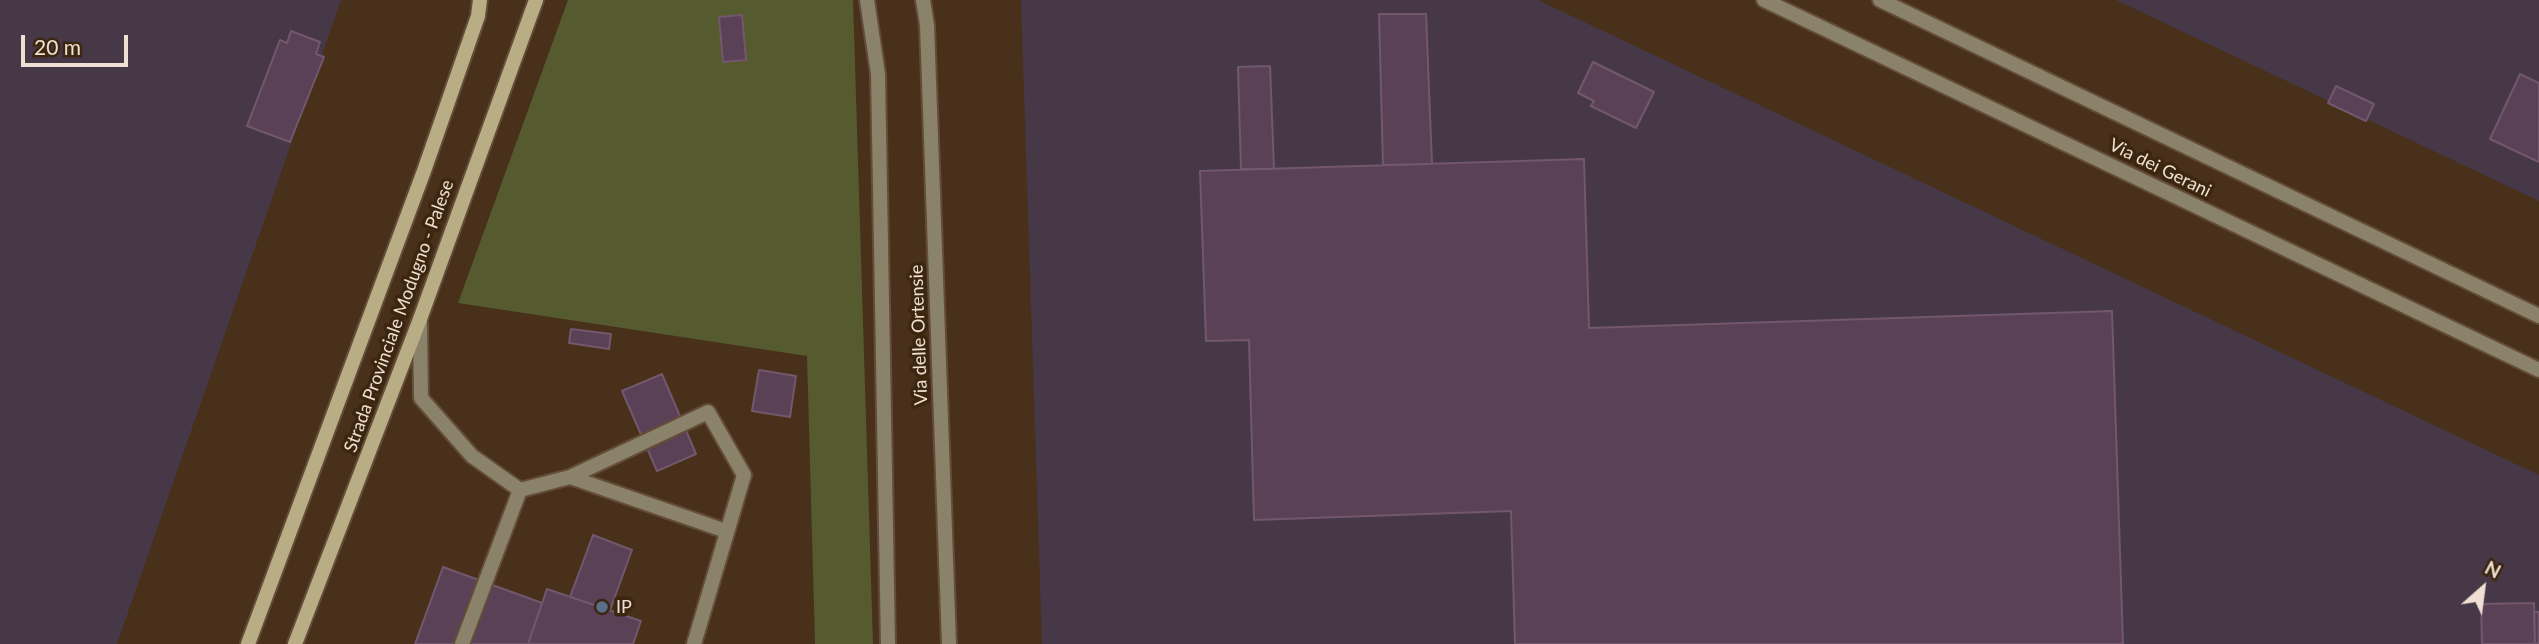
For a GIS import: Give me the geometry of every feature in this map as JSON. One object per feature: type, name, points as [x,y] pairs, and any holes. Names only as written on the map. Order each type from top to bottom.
[{"type":"main road","name":"Strada Provinciale Modugno - Palese","points":[[248,644],[424,171],[478,16],[480,0]]},
{"type":"main road","name":"Strada Provinciale Modugno - Palese","points":[[295,644],[420,319],[536,0]]},
{"type":"street","name":"Via delle Ortensie","points":[[867,0],[877,74],[888,644]]},
{"type":"street","points":[[923,0],[927,25]]},
{"type":"street","points":[[927,25],[929,0]]},
{"type":"street","name":"Via dei Gerani","points":[[1764,0],[2539,370]]},
{"type":"street","name":"Via dei Gerani","points":[[1880,0],[2539,316]]},
{"type":"street","name":"Via delle Ortensie","points":[[927,25],[949,644]]},
{"type":"street","points":[[420,319],[421,398],[472,456],[520,490],[570,477],[708,412],[744,475],[694,644]]},
{"type":"street","points":[[570,477],[726,531]]},
{"type":"street","points":[[462,644],[520,490]]},
{"type":"shaded area","points":[[0,0],[341,0],[117,644],[0,644]]},
{"type":"shaded area","points":[[1021,0],[1538,0],[2539,475],[2539,644],[1042,644]]},
{"type":"shaded area","points":[[2116,0],[2539,0],[2539,201]]},
{"type":"green space","points":[[568,0],[853,0],[873,644],[815,644],[807,356],[458,303]]},
{"type":"building","points":[[1379,14],[1426,14],[1432,164],[1383,165]]},
{"type":"building","points":[[742,15],[746,60],[723,62],[719,17]]},
{"type":"building","points":[[291,31],[320,42],[316,54],[324,57],[290,142],[247,126],[280,40],[287,43]]},
{"type":"building","points":[[1593,62],[1654,92],[1636,128],[1591,106],[1594,101],[1578,93]]},
{"type":"building","points":[[1270,66],[1274,169],[1241,169],[1238,67]]},
{"type":"building","points":[[2520,74],[2539,83],[2539,162],[2490,139]]},
{"type":"building","points":[[2336,86],[2374,104],[2366,121],[2328,103]]},
{"type":"building","points":[[1584,159],[1589,328],[2112,311],[2123,644],[1515,644],[1511,511],[1254,520],[1249,340],[1206,341],[1200,171]]},
{"type":"building","points":[[571,329],[611,334],[609,349],[569,343]]},
{"type":"building","points":[[759,370],[796,376],[790,417],[752,411]]},
{"type":"building","points":[[662,374],[696,454],[657,471],[622,391]]},
{"type":"building","points":[[593,535],[632,550],[610,610],[570,597]]},
{"type":"building","points":[[443,567],[542,603],[528,644],[415,644]]},
{"type":"building","points":[[547,589],[641,621],[633,644],[528,644]]},
{"type":"building","points":[[2534,603],[2535,644],[2482,644],[2481,604]]},
{"type":"building","points":[[2534,612],[2539,612],[2539,644],[2535,644]]},
{"type":"place","name":"IP","points":[[602,607]]}]
